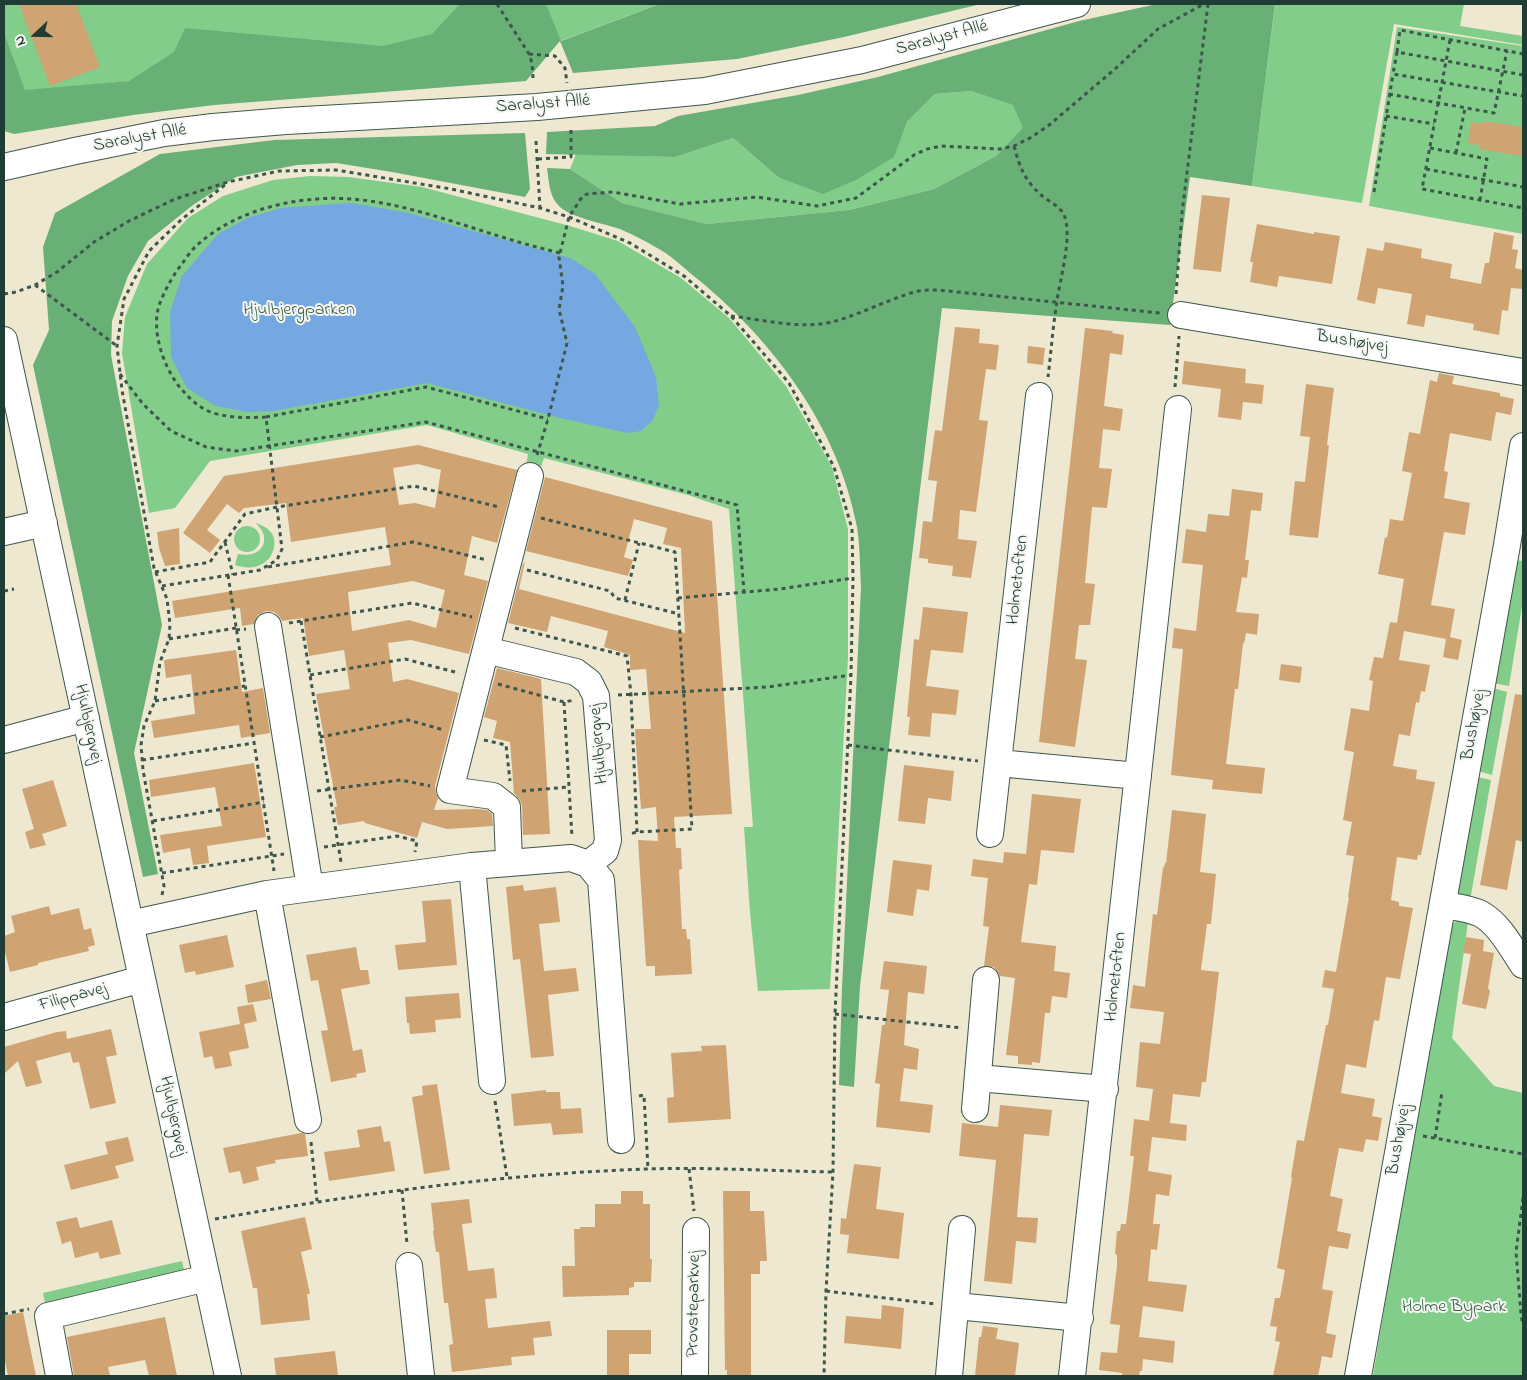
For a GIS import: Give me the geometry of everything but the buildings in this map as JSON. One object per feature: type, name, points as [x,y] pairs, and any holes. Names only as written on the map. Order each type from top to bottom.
[{"type":"street","name":"Saralyst Allé","points":[[4,167],[164,133],[212,127],[571,104],[705,91],[862,60],[1077,4]]},
{"type":"street","name":"Bushøjvej","points":[[1181,315],[1523,372]]},
{"type":"street","name":"Hjulbjergvej","points":[[4,340],[86,718],[140,922],[142,979],[228,1376]]},
{"type":"street","name":"Holmetoften","points":[[990,834],[1039,396]]},
{"type":"street","name":"Holmetoften","points":[[1072,1376],[1080,1318],[1178,409]]},
{"type":"street","name":"Bushøjvej","points":[[1358,1376],[1443,905],[1515,546],[1523,446]]},
{"type":"street","points":[[509,863],[509,800],[450,790],[534,464]]},
{"type":"street","points":[[4,532],[44,523]]},
{"type":"street","points":[[268,626],[310,888]]},
{"type":"street","name":"Hjulbjergvej","points":[[498,653],[576,672],[589,682],[596,696],[608,840],[605,851],[588,864]]},
{"type":"street","points":[[4,740],[86,718]]},
{"type":"street","points":[[998,763],[1138,776]]},
{"type":"street","points":[[140,922],[271,885],[310,888],[472,866],[571,858],[588,864],[601,880],[621,1140]]},
{"type":"street","points":[[472,866],[497,1069]]},
{"type":"street","points":[[271,885],[308,1120]]},
{"type":"street","points":[[1443,905],[1480,914],[1493,923],[1523,965]]},
{"type":"street","name":"Filippavej","points":[[4,1018],[142,979]]},
{"type":"street","points":[[975,1109],[986,980]]},
{"type":"street","points":[[978,1078],[1105,1089]]},
{"type":"street","points":[[949,1376],[962,1229]]},
{"type":"street","name":"Provsteparkvej","points":[[695,1376],[696,1231]]},
{"type":"street","points":[[409,1266],[421,1376]]},
{"type":"street","points":[[59,1376],[48,1316],[207,1278]]},
{"type":"street","points":[[956,1306],[1080,1318]]},
{"type":"path","points":[[497,4],[529,54],[533,78]]},
{"type":"path","points":[[534,464],[548,419],[567,342],[559,309],[563,286],[559,257],[569,217],[582,197],[587,194],[613,192],[680,204],[757,197],[817,206],[856,198],[914,155],[927,149],[941,146],[1000,149],[1014,146],[1030,138],[1048,126],[1115,69],[1158,29],[1204,4]]},
{"type":"path","points":[[1178,409],[1174,398],[1181,315],[1175,304],[1182,213],[1208,4]]},
{"type":"path","points":[[1374,192],[1400,30],[1523,54]]},
{"type":"path","points":[[1450,40],[1422,189],[1523,208]]},
{"type":"path","points":[[1390,94],[1494,113],[1507,51]]},
{"type":"path","points":[[1397,52],[1523,75]]},
{"type":"path","points":[[529,54],[555,56],[565,68],[571,104],[571,157],[538,159]]},
{"type":"path","points":[[1393,74],[1523,96]]},
{"type":"path","points":[[1456,153],[1465,108]]},
{"type":"path","points":[[1386,116],[1434,124]]},
{"type":"path","points":[[536,141],[540,208]]},
{"type":"path","points":[[1014,146],[1021,170],[1030,183],[1064,214],[1067,243],[1057,302],[1047,385],[1039,396]]},
{"type":"path","points":[[1430,148],[1487,159],[1480,200]]},
{"type":"path","points":[[1426,169],[1523,187]]},
{"type":"path","points":[[4,294],[35,285],[57,272],[94,242],[129,221],[175,199],[228,182],[280,171],[336,170],[451,189],[540,208],[569,217],[630,243],[684,276],[731,316],[789,384],[834,467],[852,529],[851,675],[836,1014],[833,1172],[826,1291],[824,1376]]},
{"type":"path","points":[[140,922],[162,898],[164,886],[141,745],[144,726],[156,701],[160,662],[169,639],[170,624],[167,599],[154,568],[117,346],[124,298],[149,251],[181,220],[228,182]]},
{"type":"path","points":[[548,419],[426,387],[266,417],[241,418],[212,412],[191,401],[169,373],[156,335],[159,305],[176,272],[195,247],[217,229],[246,215],[280,204],[318,199],[348,199],[398,206],[560,253]]},
{"type":"path","points":[[35,285],[117,346]]},
{"type":"path","points":[[731,316],[784,323],[812,324],[838,320],[916,292],[938,290],[1181,315]]},
{"type":"path","points":[[120,373],[143,404],[170,431],[206,447],[236,451],[426,422],[534,464],[737,505],[744,592]]},
{"type":"path","points":[[162,586],[260,570],[277,560],[282,549],[266,417]]},
{"type":"path","points":[[225,542],[232,574]]},
{"type":"path","points":[[266,567],[413,542],[610,591],[615,598],[679,614]]},
{"type":"path","points":[[625,600],[639,543]]},
{"type":"path","points":[[228,575],[264,802],[271,885]]},
{"type":"path","points":[[678,598],[780,589],[853,578]]},
{"type":"path","points":[[4,591],[14,589]]},
{"type":"path","points":[[169,639],[268,626],[412,603],[493,622]]},
{"type":"path","points":[[301,621],[342,868]]},
{"type":"path","points":[[310,675],[405,659],[564,702],[596,696],[768,687],[851,675]]},
{"type":"path","points":[[156,701],[245,686]]},
{"type":"path","points":[[564,702],[572,842]]},
{"type":"path","points":[[320,737],[408,720],[506,745],[509,800],[569,787]]},
{"type":"path","points":[[142,760],[254,743]]},
{"type":"path","points":[[848,745],[998,763]]},
{"type":"path","points":[[294,794],[401,780],[450,790]]},
{"type":"path","points":[[152,821],[264,802]]},
{"type":"path","points":[[836,1014],[982,1030]]},
{"type":"path","points":[[497,1069],[507,1177]]},
{"type":"path","points":[[1435,1138],[1442,1092]]},
{"type":"path","points":[[308,1120],[318,1201]]},
{"type":"path","points":[[1402,1129],[1422,1136],[1523,1154]]},
{"type":"path","points":[[195,1223],[318,1201],[507,1177],[648,1169],[833,1172]]},
{"type":"path","points":[[689,1170],[696,1231]]},
{"type":"path","points":[[402,1190],[409,1266]]},
{"type":"path","points":[[1523,1198],[1516,1252],[1523,1324]]},
{"type":"path","points":[[826,1291],[956,1306]]},
{"type":"green space","points":[[4,4],[660,4],[560,41],[25,91],[4,32]]},
{"type":"green space","points":[[460,4],[546,4],[561,41],[660,4],[981,4],[844,37],[737,59],[573,73],[560,41],[526,81],[214,105],[133,115],[14,134],[4,131],[4,32],[25,90],[129,81],[174,52],[185,28],[383,46],[432,34]]},
{"type":"green space","points":[[1157,4],[1275,4],[1252,186],[1190,177],[1170,325],[942,308],[860,986],[854,1087],[839,1085],[861,587],[858,534],[848,489],[834,453],[817,418],[773,354],[747,325],[719,298],[664,252],[620,229],[565,211],[554,199],[549,184],[547,168],[570,169],[622,203],[707,224],[849,210],[934,189],[996,156],[1023,128],[1013,105],[971,91],[935,94],[907,122],[894,157],[856,180],[823,194],[778,177],[733,138],[675,157],[546,154],[547,132],[655,126],[678,116],[798,95],[878,77],[1079,21]]},
{"type":"green space","points":[[1273,4],[1464,4],[1460,26],[1523,36],[1523,45],[1394,24],[1362,203],[1252,186],[1275,5]]},
{"type":"green space","points":[[1397,27],[1523,46],[1523,234],[1369,206]]},
{"type":"green space","points":[[971,91],[1014,105],[1024,129],[996,156],[934,189],[849,210],[707,224],[622,203],[570,169],[576,154],[675,157],[733,138],[778,177],[893,157],[907,122],[935,94]]},
{"type":"green space","points":[[525,133],[530,189],[525,197],[336,163],[297,165],[236,177],[193,205],[148,241],[128,276],[112,321],[111,355],[162,625],[134,753],[158,874],[143,877],[33,365],[49,330],[43,247],[55,213],[160,154],[274,140]]},
{"type":"green space","name":"Hjulbjergparken","points":[[310,176],[349,177],[422,187],[570,226],[618,241],[681,278],[729,318],[786,386],[832,467],[848,529],[848,658],[830,989],[758,991],[744,827],[753,827],[729,509],[688,495],[544,458],[538,475],[525,472],[528,454],[427,425],[210,461],[175,508],[149,513],[122,353],[125,317],[147,264],[188,218],[223,196],[273,180]]},
{"type":"green space","points":[[256,523],[267,528],[273,535],[274,549],[272,554],[266,562],[256,567],[235,565],[238,554],[252,554],[260,550],[264,542],[264,535]]},
{"type":"green space","points":[[247,526],[256,530],[260,539],[256,548],[247,552],[238,548],[234,539],[238,530]]},
{"type":"green space","points":[[1515,560],[1523,561],[1523,600],[1509,686],[1493,683]]},
{"type":"green space","points":[[1493,688],[1507,692],[1492,775],[1478,771]]},
{"type":"green space","points":[[1477,777],[1491,780],[1470,901],[1461,900],[1456,892]]},
{"type":"green space","name":"Holme Bypark","points":[[1459,919],[1468,922],[1452,1038],[1494,1086],[1523,1093],[1523,1376],[1373,1376],[1448,927]]},
{"type":"green space","points":[[182,1261],[189,1293],[47,1312],[43,1293]]},
{"type":"water","points":[[350,203],[405,212],[570,258],[595,274],[635,327],[656,377],[659,405],[653,420],[641,431],[628,433],[560,418],[427,383],[273,411],[248,412],[216,406],[187,388],[171,357],[170,312],[182,276],[218,234],[247,218],[281,208]]}]
